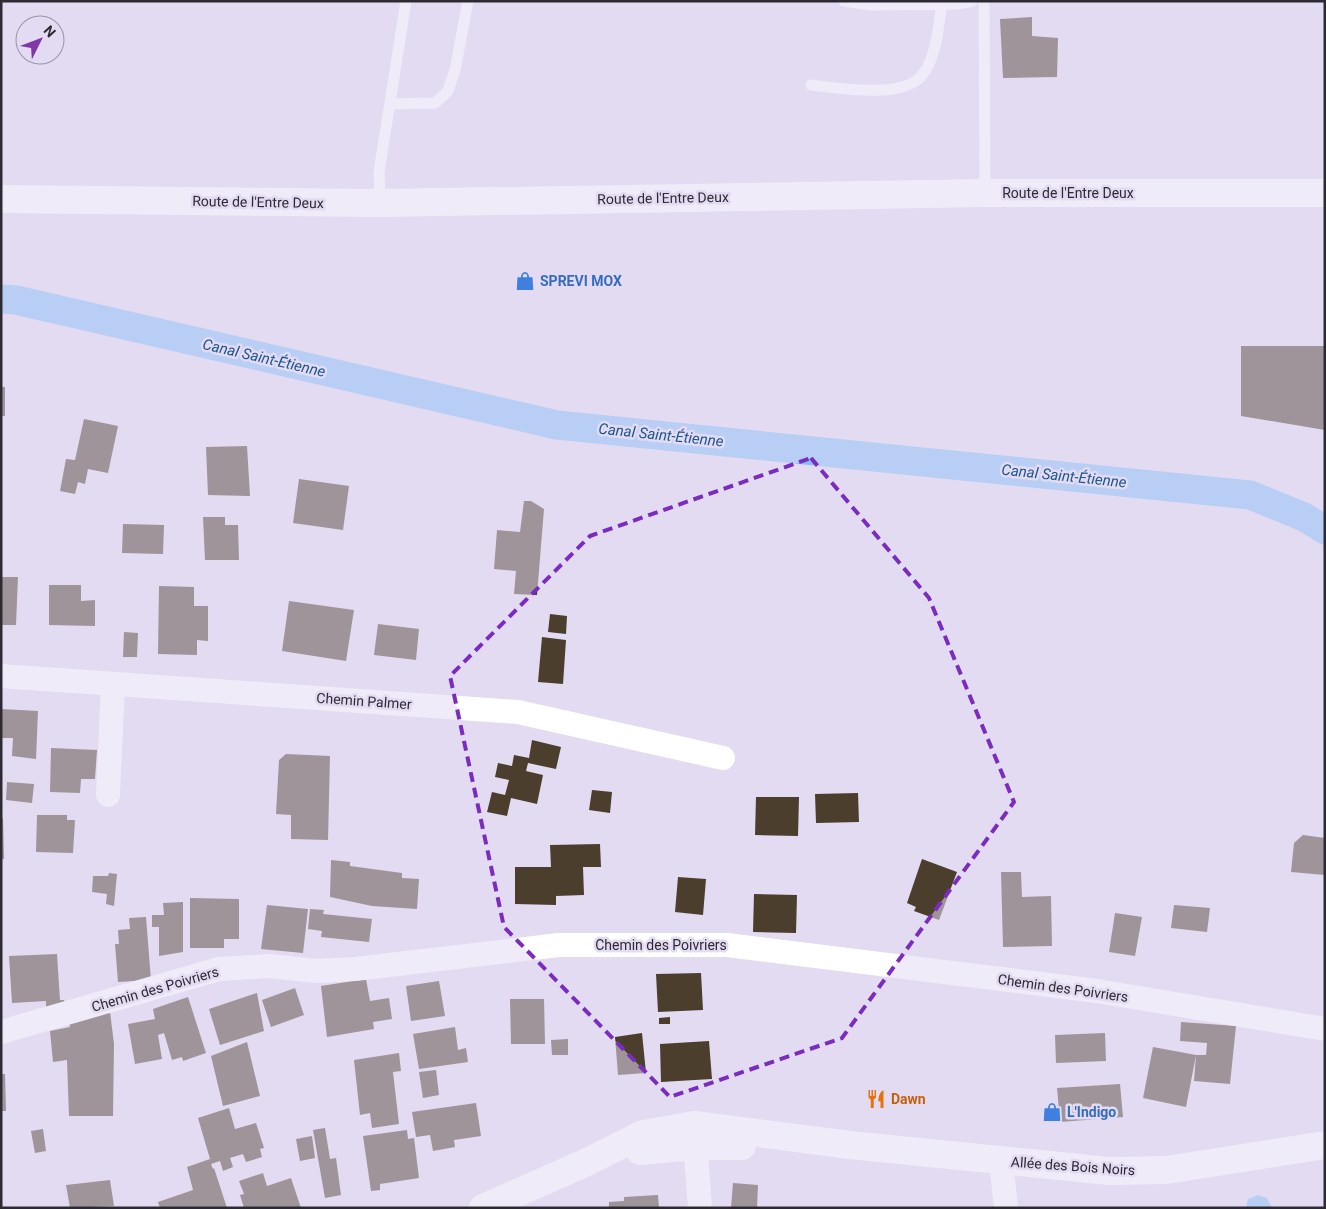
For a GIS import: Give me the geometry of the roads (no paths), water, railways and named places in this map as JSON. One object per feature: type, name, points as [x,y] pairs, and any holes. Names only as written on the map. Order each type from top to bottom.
[{"type":"main road","name":"Route de l'Entre Deux","points":[[1,199],[380,203],[985,193],[1325,193]]},
{"type":"main road","name":"Allée des Bois Noirs","points":[[483,1208],[585,1163],[643,1134],[850,1145],[1109,1171],[1166,1170],[1325,1145]]},
{"type":"street","name":"Chemin Palmer","points":[[1,676],[518,712],[723,758]]},
{"type":"street","points":[[108,795],[113,684]]},
{"type":"street","name":"Chemin des Poivriers","points":[[1,1032],[220,969],[269,966],[317,970],[354,969],[559,945],[727,945],[1097,991],[1325,1029]]},
{"type":"street","points":[[695,1136],[700,1208]]},
{"type":"street","points":[[1001,1161],[1006,1208]]},
{"type":"lane","points":[[380,203],[379,172],[406,1]]},
{"type":"lane","points":[[390,104],[435,103],[448,91],[455,70],[468,1]]},
{"type":"lane","points":[[844,1],[870,5],[942,4],[972,1]]},
{"type":"lane","points":[[984,1],[985,193]]},
{"type":"lane","points":[[811,85],[866,91],[893,89],[914,83],[923,75],[933,54],[942,4]]},
{"type":"water","points":[[1258,1195],[1267,1198],[1272,1208],[1246,1208],[1248,1199]]},
{"type":"waterway","name":"Canal Saint-Étienne","points":[[1,299],[16,300],[557,425],[1250,495],[1304,517],[1325,530]]},
{"type":"place","name":"SPREVI MOX","points":[[525,281]]},
{"type":"place","name":"Dawn","points":[[876,1099]]},
{"type":"place","name":"L'Indigo","points":[[1052,1112]]}]
